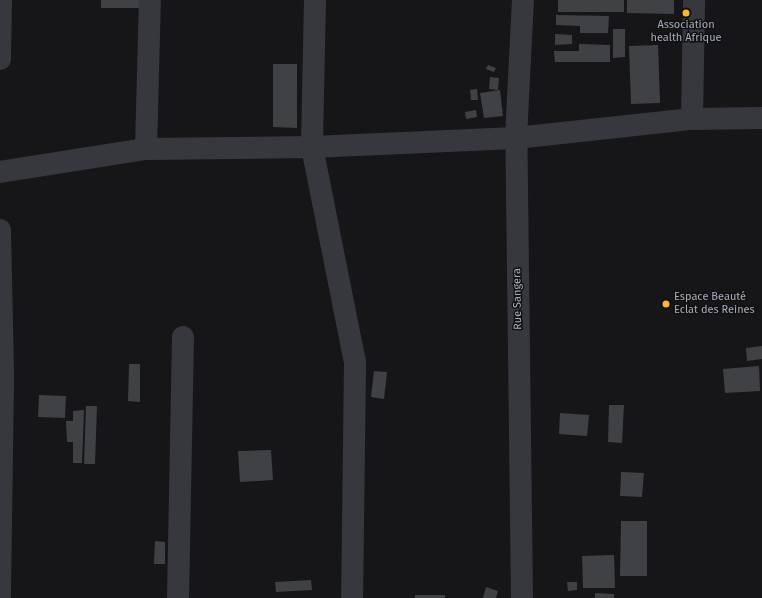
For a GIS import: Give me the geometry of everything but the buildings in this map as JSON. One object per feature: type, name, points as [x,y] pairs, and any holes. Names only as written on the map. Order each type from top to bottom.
[{"type":"street","points":[[0,59],[1,0]]},
{"type":"street","points":[[146,150],[150,0]]},
{"type":"street","points":[[315,0],[312,147],[355,362],[352,598]]},
{"type":"street","name":"Rue Sangera","points":[[522,598],[516,138],[523,0]]},
{"type":"street","points":[[692,119],[694,0]]},
{"type":"street","points":[[0,172],[146,150],[312,147],[516,138],[692,119],[762,118]]},
{"type":"street","points":[[0,230],[3,379],[0,598]]},
{"type":"street","points":[[178,598],[183,337]]},
{"type":"place","name":"Association health Afrique","points":[[686,13]]},
{"type":"place","name":"Espace Beauté Eclat des Reines","points":[[666,304]]}]
